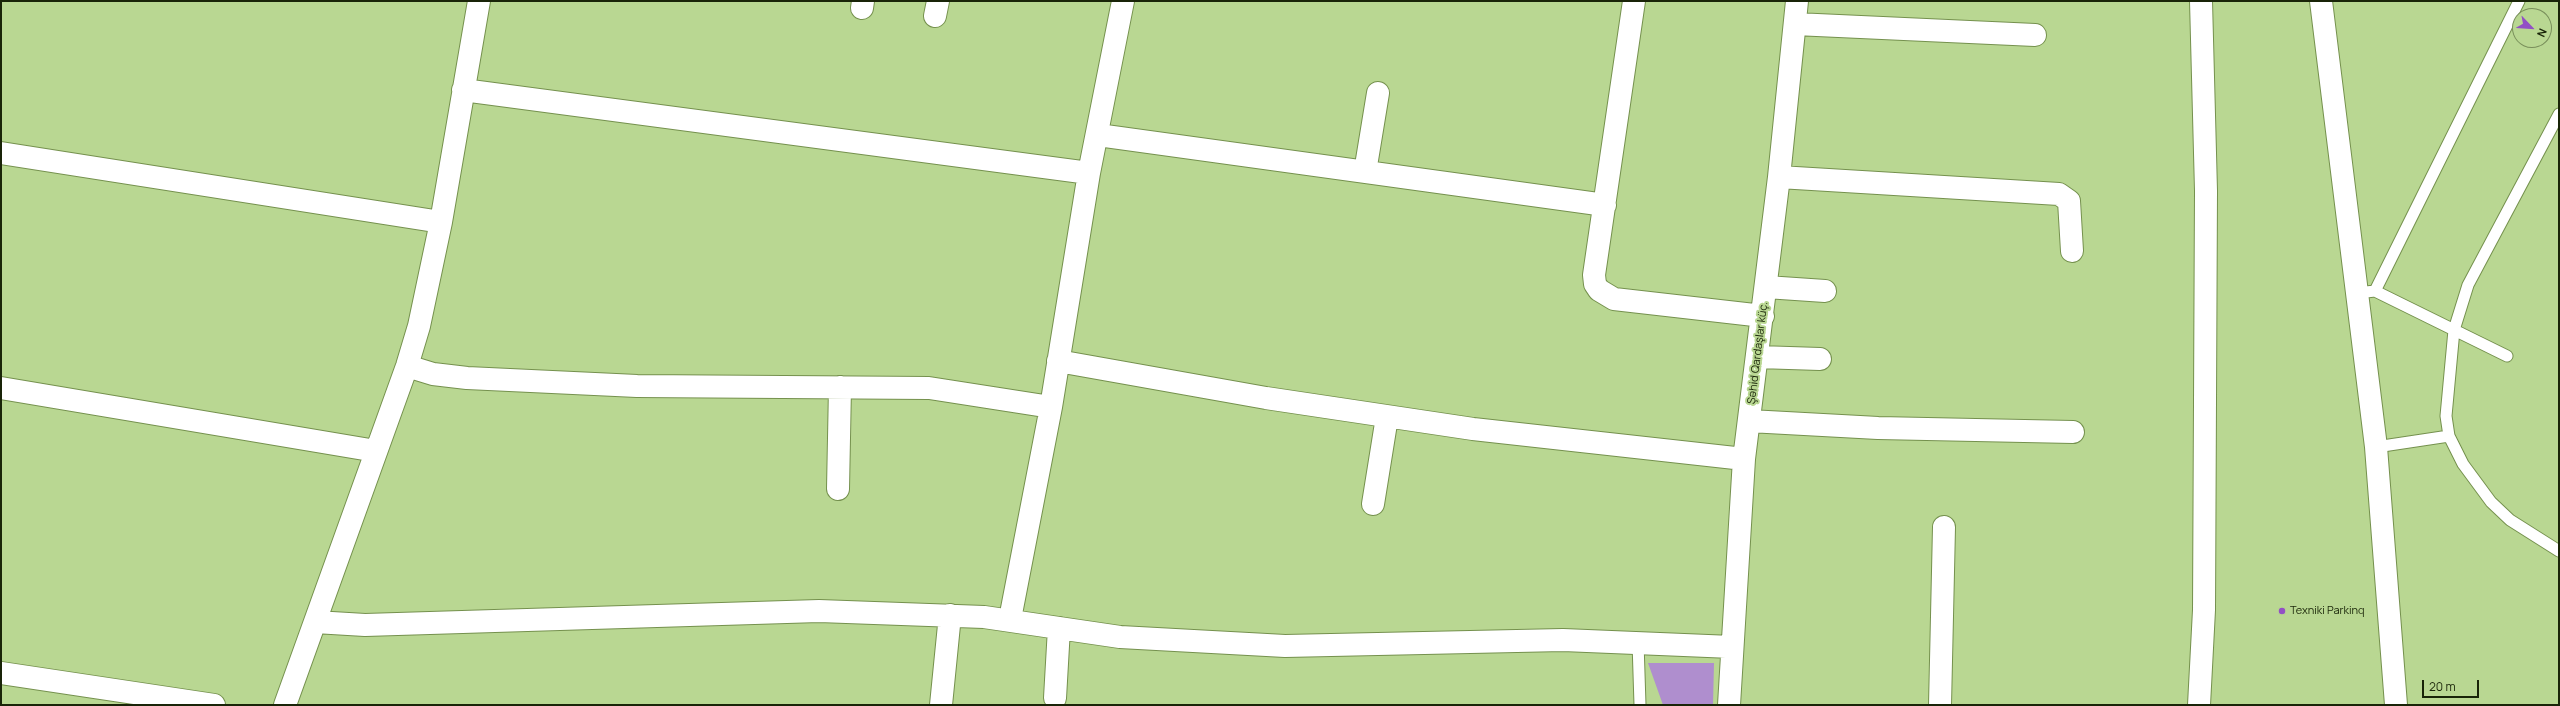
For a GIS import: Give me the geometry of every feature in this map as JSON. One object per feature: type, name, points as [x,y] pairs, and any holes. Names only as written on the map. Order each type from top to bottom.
[{"type":"street","points":[[285,705],[407,366],[419,326],[441,222],[479,1]]},
{"type":"street","points":[[1010,619],[1051,407],[1090,173],[1124,1]]},
{"type":"street","points":[[1634,1],[1594,275],[1596,284],[1606,296],[1614,299],[1763,316]]},
{"type":"street","name":"Şəhid Qardaşlar küç.","points":[[1729,705],[1744,459],[1763,316],[1797,1]]},
{"type":"street","points":[[2199,705],[2204,610],[2206,207],[2201,1]]},
{"type":"street","points":[[2321,1],[2366,292],[2376,447],[2396,705]]},
{"type":"street","points":[[1795,24],[2035,35]]},
{"type":"street","points":[[464,90],[1090,173]]},
{"type":"street","points":[[1365,172],[1378,94]]},
{"type":"street","points":[[1098,135],[1605,205]]},
{"type":"street","points":[[1,153],[441,222]]},
{"type":"street","points":[[1779,177],[2059,194],[2069,201],[2072,251]]},
{"type":"street","points":[[1766,287],[1825,291]]},
{"type":"street","points":[[1758,357],[1820,359]]},
{"type":"street","points":[[1058,362],[1387,417],[1473,429],[1744,459]]},
{"type":"street","points":[[407,366],[433,374],[467,378],[637,386],[929,388],[1051,407]]},
{"type":"street","points":[[838,489],[840,387]]},
{"type":"street","points":[[1,388],[376,451]]},
{"type":"street","points":[[1373,504],[1387,417]]},
{"type":"street","points":[[1749,421],[1878,428],[2073,432]]},
{"type":"street","points":[[1940,705],[1944,527]]},
{"type":"street","points":[[315,622],[365,625],[819,611],[950,615],[1010,619],[1120,637],[1285,646],[1563,640],[1732,647]]},
{"type":"street","points":[[941,705],[950,615]]},
{"type":"street","points":[[1055,698],[1059,628]]},
{"type":"street","points":[[1,673],[214,705]]},
{"type":"lane","points":[[2507,356],[2454,330],[2366,292],[2519,1]]},
{"type":"lane","points":[[2559,114],[2468,285],[2454,330],[2446,416],[2449,436],[2463,464],[2491,502],[2510,520],[2559,551]]},
{"type":"lane","points":[[2376,447],[2449,436]]},
{"type":"lane","points":[[1638,642],[1640,705]]},
{"type":"shaded area","points":[[1648,663],[1714,663],[1713,705],[1663,705]]},
{"type":"place","name":"Texniki Parkinq","points":[[2282,611]]}]
